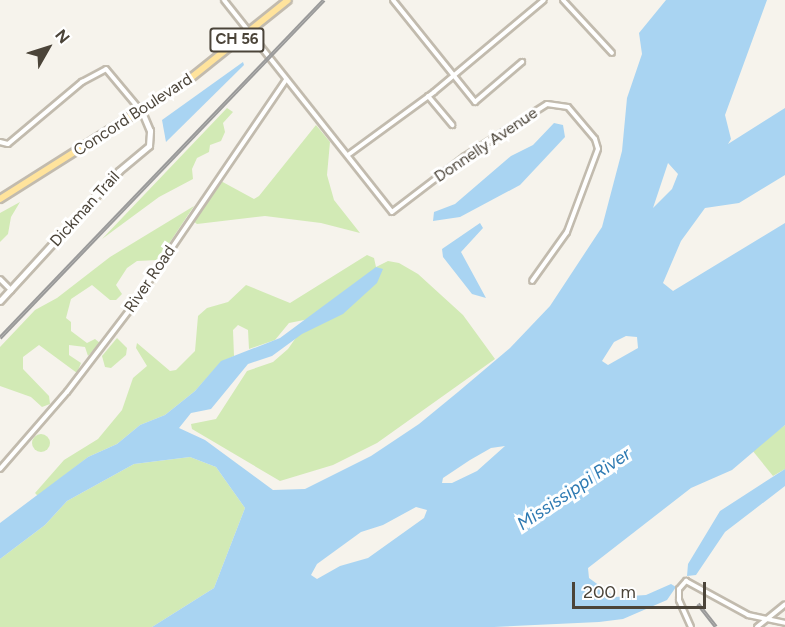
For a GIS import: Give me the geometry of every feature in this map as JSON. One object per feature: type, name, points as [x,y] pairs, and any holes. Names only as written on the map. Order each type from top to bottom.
[{"type":"main road","name":"Concord Boulevard","points":[[0,199],[142,112],[288,0]]},
{"type":"street","points":[[224,0],[348,155],[429,96],[544,0]]},
{"type":"street","points":[[393,0],[475,102],[522,63]]},
{"type":"street","points":[[563,0],[612,53]]},
{"type":"street","points":[[2,143],[14,140],[82,82],[106,69],[142,112]]},
{"type":"street","name":"River Road","points":[[0,469],[67,392],[131,308],[286,80]]},
{"type":"street","points":[[429,96],[452,125]]},
{"type":"street","name":"Donnelly Avenue","points":[[348,155],[392,212],[464,157],[547,104],[568,107],[595,139],[598,149],[567,232],[532,281]]},
{"type":"street","name":"Dickman Trail","points":[[0,301],[119,171],[149,146],[150,131],[142,112]]},
{"type":"street","points":[[0,279],[11,290]]},
{"type":"street","points":[[691,627],[679,600],[679,589],[686,582],[692,582],[748,615],[785,623]]},
{"type":"street","points":[[757,627],[785,604]]},
{"type":"green space","points":[[227,108],[233,112],[223,123],[225,132],[221,141],[210,145],[209,152],[197,158],[192,169],[193,179],[159,197],[102,239]]},
{"type":"green space","points":[[316,125],[330,142],[327,175],[334,200],[360,233],[321,223],[265,216],[197,224],[193,221],[219,180],[254,199],[259,196]]},
{"type":"green space","points":[[20,202],[11,217],[8,234],[0,242],[0,213]]},
{"type":"green space","points":[[194,206],[158,260],[137,261],[127,268],[116,285],[122,294],[116,300],[110,300],[92,285],[71,299],[66,318],[71,322],[71,331],[87,343],[95,339],[100,343],[88,356],[85,347],[69,345],[69,355],[81,363],[77,373],[39,345],[23,357],[23,369],[49,396],[50,404],[42,407],[31,397],[0,386],[0,347],[35,310],[57,298],[110,257]]},
{"type":"green space","points":[[367,255],[374,258],[376,267],[388,261],[399,263],[418,274],[463,315],[495,359],[377,443],[333,465],[280,481],[192,429],[191,424],[216,419],[247,371],[273,362],[288,349],[309,319],[289,323],[275,340],[249,349],[248,330],[238,325],[233,330],[234,356],[221,362],[195,391],[165,415],[140,425],[117,444],[88,457],[38,496],[35,493],[64,460],[98,439],[122,410],[133,378],[147,366],[136,348],[137,343],[170,371],[176,370],[195,351],[198,316],[207,308],[228,302],[246,285],[290,303]]},
{"type":"green space","points":[[117,338],[127,348],[126,355],[111,368],[105,367],[102,356]]},
{"type":"green space","points":[[785,425],[785,469],[773,476],[752,450]]},
{"type":"green space","points":[[37,434],[45,434],[50,439],[48,450],[37,452],[32,447],[32,439]]},
{"type":"green space","points":[[190,457],[216,467],[245,508],[214,588],[152,627],[0,627],[0,559],[45,525],[67,501],[134,464]]},
{"type":"water","name":"Mississippi River","points":[[666,0],[767,0],[725,115],[731,139],[728,144],[785,108],[785,175],[739,203],[705,208],[681,241],[663,283],[673,291],[785,223],[785,425],[732,470],[691,488],[588,568],[589,578],[615,597],[646,595],[671,584],[676,587],[667,600],[623,619],[599,622],[494,627],[152,627],[214,588],[245,508],[216,467],[190,457],[134,464],[67,501],[45,525],[0,559],[0,523],[88,457],[117,444],[140,425],[165,415],[195,391],[221,361],[280,338],[376,267],[383,269],[377,283],[343,314],[302,334],[272,356],[248,364],[211,409],[191,413],[179,428],[205,440],[273,490],[305,489],[371,456],[419,424],[458,392],[510,348],[550,306],[602,227],[622,151],[627,98],[642,54],[639,33]],"holes":[[[668,163],[678,174],[672,189],[653,208]],[[626,336],[637,337],[638,348],[608,365],[602,361],[614,342]],[[505,446],[477,471],[452,483],[442,483],[443,478],[491,448]],[[416,507],[427,510],[424,518],[368,558],[340,566],[317,579],[311,575],[317,564],[361,532],[383,525]]]},
{"type":"water","points":[[243,62],[244,65],[166,142],[162,120]]},
{"type":"water","points":[[554,123],[563,125],[565,137],[520,185],[460,217],[433,221],[434,212],[455,204],[511,156],[533,145]]},
{"type":"water","points":[[480,223],[483,228],[461,252],[486,298],[472,294],[443,257],[442,249]]},
{"type":"water","points":[[785,469],[785,486],[725,532],[696,575],[687,576],[688,564],[720,511]]},
{"type":"railway","points":[[0,338],[324,0]]},
{"type":"railway","points":[[698,604],[716,627]]}]
